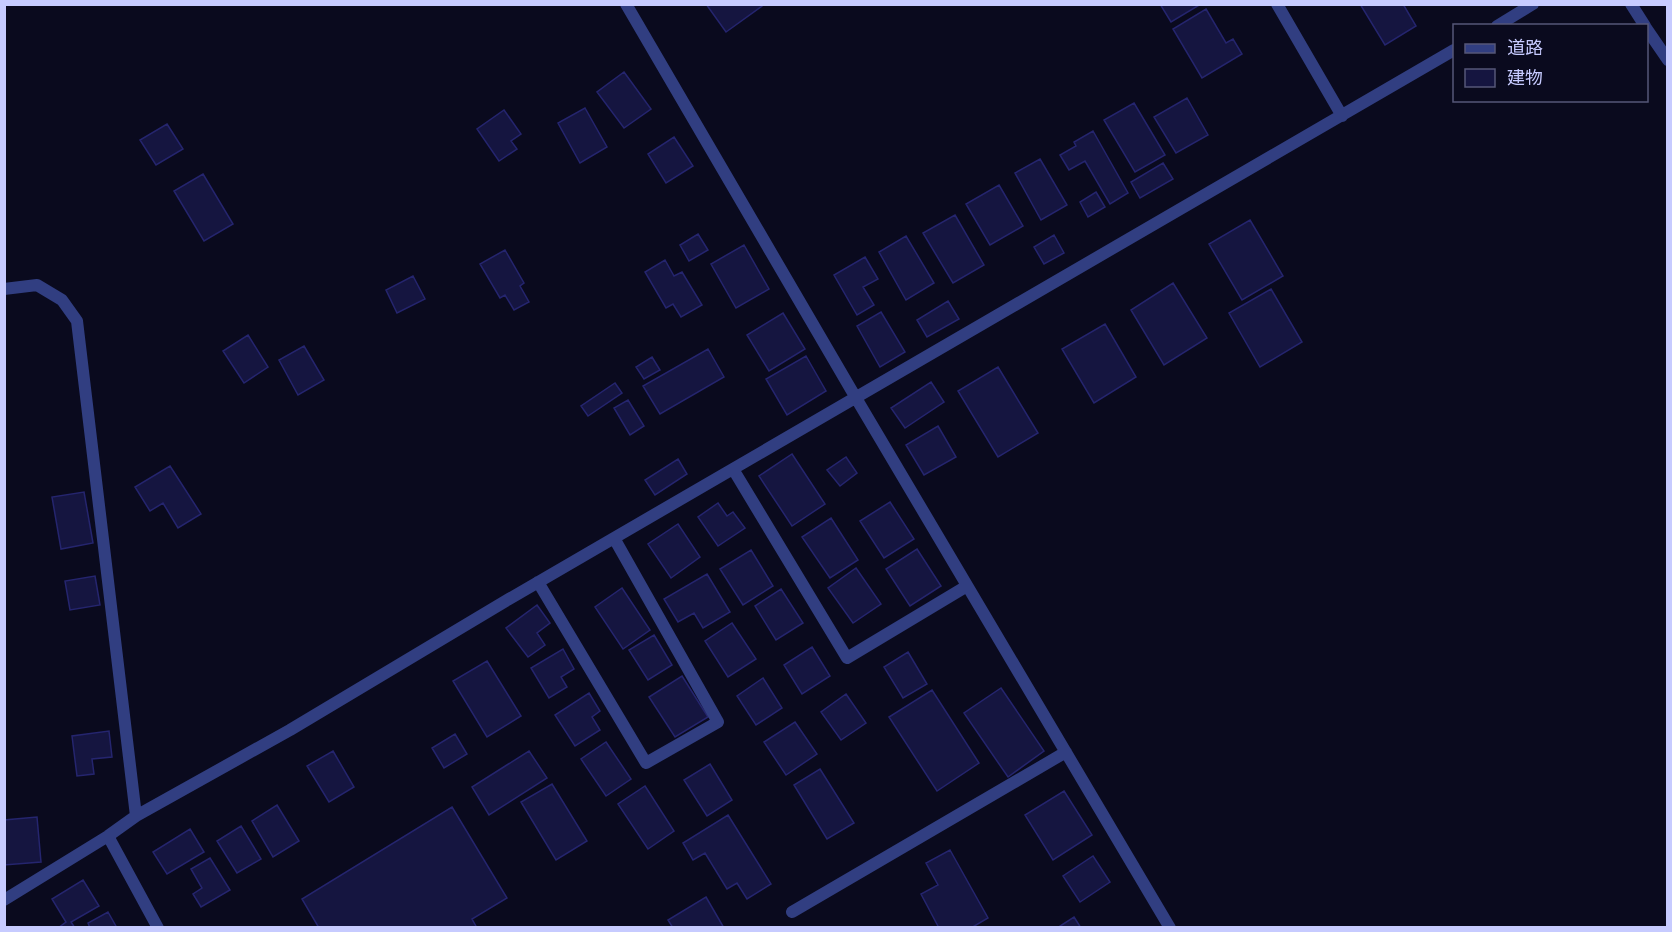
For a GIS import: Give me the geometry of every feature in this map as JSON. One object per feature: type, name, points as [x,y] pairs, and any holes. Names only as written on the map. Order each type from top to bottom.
[{"type":"street","points":[[626,4],[856,398],[1170,927]]},
{"type":"street","points":[[1277,4],[1342,116]]},
{"type":"street","points":[[1500,24],[1533,4]]},
{"type":"street","points":[[1631,4],[1644,24]]},
{"type":"street","points":[[1648,30],[1668,60]]},
{"type":"street","points":[[4,900],[108,836],[136,816],[290,730],[538,582],[1453,51]]},
{"type":"street","points":[[4,289],[37,285],[62,300],[77,321],[136,816]]},
{"type":"street","points":[[733,469],[847,658],[968,586]]},
{"type":"street","points":[[538,582],[646,763],[718,722],[614,538]]},
{"type":"street","points":[[792,912],[1066,752]]},
{"type":"street","points":[[108,836],[158,927]]},
{"type":"building","points":[[706,4],[762,4],[762,6],[726,32]]},
{"type":"building","points":[[1160,4],[1201,4],[1171,22]]},
{"type":"building","points":[[1360,4],[1403,4],[1416,26],[1385,45]]},
{"type":"building","points":[[1206,9],[1226,43],[1233,39],[1242,54],[1202,78],[1173,29]]},
{"type":"building","points":[[624,72],[651,109],[624,128],[597,92]]},
{"type":"building","points":[[1187,98],[1208,135],[1176,153],[1154,117]]},
{"type":"building","points":[[1134,103],[1165,155],[1135,172],[1104,120]]},
{"type":"building","points":[[585,108],[607,147],[580,163],[558,123]]},
{"type":"building","points":[[504,110],[521,134],[511,141],[517,149],[499,161],[477,129]]},
{"type":"building","points":[[167,124],[183,149],[156,165],[140,140]]},
{"type":"building","points":[[1093,131],[1128,193],[1110,204],[1085,161],[1069,170],[1060,155],[1076,146],[1074,142]]},
{"type":"building","points":[[674,137],[693,166],[666,183],[648,154]]},
{"type":"building","points":[[1040,159],[1067,205],[1041,220],[1015,173]]},
{"type":"building","points":[[1163,163],[1173,179],[1140,198],[1131,182]]},
{"type":"building","points":[[203,174],[233,224],[204,241],[174,191]]},
{"type":"building","points":[[999,185],[1023,226],[990,245],[966,204]]},
{"type":"building","points":[[1096,192],[1105,207],[1088,217],[1080,202]]},
{"type":"building","points":[[955,215],[984,265],[953,283],[923,233]]},
{"type":"building","points":[[1250,220],[1283,276],[1242,300],[1209,244]]},
{"type":"building","points":[[698,234],[708,250],[689,261],[680,245]]},
{"type":"building","points":[[1054,235],[1064,253],[1044,264],[1034,247]]},
{"type":"building","points":[[906,236],[934,283],[906,300],[879,252]]},
{"type":"building","points":[[744,245],[769,289],[736,308],[711,264]]},
{"type":"building","points":[[505,250],[524,283],[520,286],[529,302],[514,310],[505,295],[500,298],[480,264]]},
{"type":"building","points":[[865,257],[878,279],[863,287],[874,305],[857,315],[834,275]]},
{"type":"building","points":[[665,260],[674,276],[682,272],[702,305],[681,317],[673,304],[666,308],[645,272]]},
{"type":"building","points":[[413,276],[425,299],[397,313],[386,290]]},
{"type":"building","points":[[1173,283],[1207,338],[1164,365],[1131,310]]},
{"type":"building","points":[[1271,289],[1302,342],[1260,367],[1229,313]]},
{"type":"building","points":[[948,301],[959,319],[927,337],[917,320]]},
{"type":"building","points":[[881,312],[905,352],[880,367],[857,326]]},
{"type":"building","points":[[783,313],[805,349],[769,371],[747,335]]},
{"type":"building","points":[[1105,324],[1136,377],[1094,403],[1062,349]]},
{"type":"building","points":[[248,335],[268,367],[244,383],[223,351]]},
{"type":"building","points":[[304,346],[324,380],[298,395],[279,360]]},
{"type":"building","points":[[708,349],[724,377],[660,414],[643,386]]},
{"type":"building","points":[[806,356],[826,391],[787,415],[766,379]]},
{"type":"building","points":[[652,357],[660,370],[644,379],[636,367]]},
{"type":"building","points":[[998,367],[1038,433],[998,457],[958,391]]},
{"type":"building","points":[[931,382],[944,402],[905,428],[891,408]]},
{"type":"building","points":[[615,383],[622,393],[588,416],[581,406]]},
{"type":"building","points":[[628,400],[644,426],[630,435],[614,408]]},
{"type":"building","points":[[938,426],[956,457],[924,475],[906,445]]},
{"type":"building","points":[[792,454],[825,504],[792,526],[759,476]]},
{"type":"building","points":[[846,457],[857,473],[840,486],[827,470]]},
{"type":"building","points":[[678,459],[687,474],[655,495],[645,480]]},
{"type":"building","points":[[170,466],[201,514],[178,528],[163,503],[150,511],[135,487]]},
{"type":"building","points":[[84,492],[93,543],[61,549],[52,497]]},
{"type":"building","points":[[890,502],[914,539],[884,558],[860,521]]},
{"type":"building","points":[[718,503],[727,516],[733,512],[745,528],[718,546],[698,517]]},
{"type":"building","points":[[831,518],[858,560],[830,578],[802,537]]},
{"type":"building","points":[[678,524],[700,557],[671,578],[648,544]]},
{"type":"building","points":[[917,549],[941,586],[910,606],[886,569]]},
{"type":"building","points":[[751,550],[773,586],[743,605],[720,569]]},
{"type":"building","points":[[856,568],[881,604],[853,623],[828,588]]},
{"type":"building","points":[[707,574],[730,612],[703,628],[694,613],[678,622],[664,599]]},
{"type":"building","points":[[95,576],[100,605],[70,610],[65,581]]},
{"type":"building","points":[[622,588],[650,630],[623,649],[595,607]]},
{"type":"building","points":[[781,589],[803,623],[776,640],[755,606]]},
{"type":"building","points":[[537,605],[550,623],[537,633],[545,645],[528,657],[506,628]]},
{"type":"building","points":[[732,623],[756,659],[728,677],[705,641]]},
{"type":"building","points":[[654,635],[672,665],[648,680],[629,650]]},
{"type":"building","points":[[812,647],[830,676],[802,694],[784,665]]},
{"type":"building","points":[[563,649],[574,669],[561,677],[567,687],[549,698],[531,668]]},
{"type":"building","points":[[908,652],[927,684],[903,698],[884,667]]},
{"type":"building","points":[[487,661],[521,716],[487,737],[453,681]]},
{"type":"building","points":[[682,676],[708,717],[675,737],[649,697]]},
{"type":"building","points":[[763,678],[782,708],[756,725],[737,696]]},
{"type":"building","points":[[1001,688],[1044,751],[1008,777],[964,713]]},
{"type":"building","points":[[932,690],[979,763],[937,791],[889,717]]},
{"type":"building","points":[[589,693],[600,711],[592,717],[600,730],[575,746],[555,715]]},
{"type":"building","points":[[846,694],[866,723],[841,740],[821,712]]},
{"type":"building","points":[[795,722],[817,754],[786,775],[764,742]]},
{"type":"building","points":[[109,731],[112,757],[92,759],[94,774],[77,776],[72,736]]},
{"type":"building","points":[[455,734],[467,754],[444,768],[432,748]]},
{"type":"building","points":[[606,742],[631,779],[606,796],[581,759]]},
{"type":"building","points":[[333,751],[354,787],[329,802],[307,766]]},
{"type":"building","points":[[529,751],[547,778],[489,815],[472,787]]},
{"type":"building","points":[[710,764],[732,800],[707,816],[684,780]]},
{"type":"building","points":[[820,769],[854,823],[827,839],[794,785]]},
{"type":"building","points":[[552,784],[587,841],[556,860],[521,802]]},
{"type":"building","points":[[645,786],[674,831],[648,849],[618,804]]},
{"type":"building","points":[[1064,791],[1092,835],[1053,860],[1025,815]]},
{"type":"building","points":[[277,805],[299,841],[273,857],[252,821]]},
{"type":"building","points":[[452,807],[507,898],[472,919],[477,928],[319,928],[302,899]]},
{"type":"building","points":[[728,815],[771,884],[747,899],[737,883],[727,889],[705,853],[693,860],[683,843]]},
{"type":"building","points":[[37,817],[41,862],[4,865],[4,820]]},
{"type":"building","points":[[241,826],[261,859],[237,873],[217,841]]},
{"type":"building","points":[[190,829],[204,852],[167,874],[153,852]]},
{"type":"building","points":[[950,850],[988,918],[971,928],[939,928],[921,894],[938,885],[926,863]]},
{"type":"building","points":[[1093,856],[1110,882],[1080,902],[1063,876]]},
{"type":"building","points":[[210,858],[230,890],[201,907],[193,894],[202,888],[191,869]]},
{"type":"building","points":[[83,880],[99,906],[71,922],[75,928],[58,928],[66,922],[52,899]]},
{"type":"building","points":[[706,897],[724,928],[673,928],[668,920]]},
{"type":"building","points":[[108,912],[117,928],[90,928],[88,923]]},
{"type":"building","points":[[1074,917],[1081,928],[1057,928]]}]
